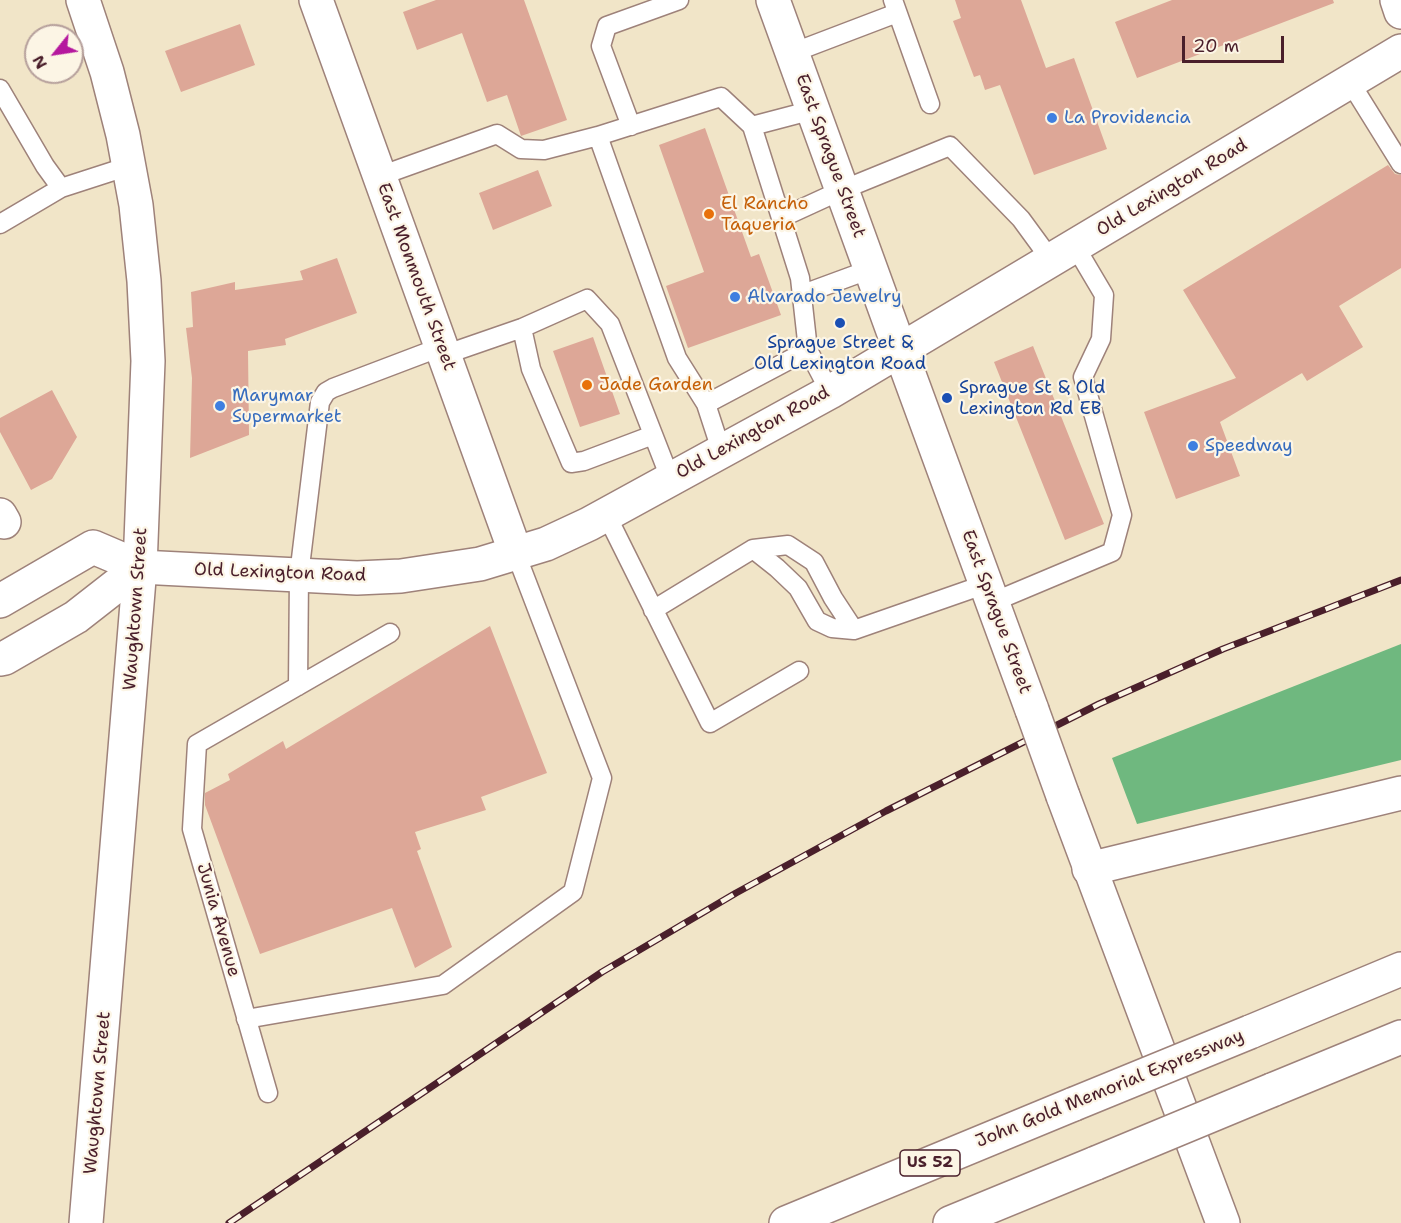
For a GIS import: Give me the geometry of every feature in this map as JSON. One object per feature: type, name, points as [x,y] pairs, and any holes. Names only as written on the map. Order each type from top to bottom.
[{"type":"main road","name":"Waughtown Street","points":[[83,0],[107,72],[123,135],[136,205],[143,270],[147,361],[140,567],[86,1223]]},
{"type":"main road","name":"East Monmouth Street","points":[[316,0],[516,554]]},
{"type":"main road","name":"East Sprague Street","points":[[773,0],[1089,869],[1223,1223]]},
{"type":"main road","points":[[1397,0],[1401,12]]},
{"type":"main road","name":"Old Lexington Road","points":[[0,601],[93,547],[140,567],[357,578],[401,576],[480,564],[546,544],[606,514],[830,392],[1401,51]]},
{"type":"main road","points":[[0,659],[76,617],[140,567]]},
{"type":"main road","points":[[1089,869],[1401,793]]},
{"type":"main road","name":"John Gold Memorial Expressway","points":[[786,1223],[1401,969]]},
{"type":"main road","points":[[950,1223],[1401,1037]]},
{"type":"lane","points":[[632,126],[601,46],[607,26],[679,0]]},
{"type":"lane","points":[[792,53],[895,6],[930,104]]},
{"type":"lane","points":[[1350,82],[1401,164]]},
{"type":"lane","points":[[0,89],[45,166],[61,188]]},
{"type":"lane","points":[[380,176],[497,134],[521,149],[544,150],[632,126],[721,97],[752,126],[800,278],[808,350],[830,392]]},
{"type":"lane","points":[[752,126],[813,110]]},
{"type":"lane","points":[[598,136],[677,358],[706,404],[721,450]]},
{"type":"lane","points":[[753,549],[798,588],[817,621],[832,628],[855,630],[990,593],[1112,552],[1122,515],[1083,377],[1101,339],[1104,295],[1063,253],[1021,219],[950,146],[842,190],[781,218]]},
{"type":"lane","points":[[0,224],[61,188],[129,166]]},
{"type":"lane","points":[[803,294],[871,269]]},
{"type":"lane","points":[[298,686],[299,575],[320,402],[326,392],[443,351],[522,328],[587,299],[610,324],[670,478]]},
{"type":"lane","points":[[522,328],[531,369],[571,463],[584,461],[653,435]]},
{"type":"lane","points":[[706,404],[808,350]]},
{"type":"lane","points":[[606,514],[710,723],[799,671]]},
{"type":"lane","points":[[653,610],[753,549],[788,545],[814,562],[833,598],[855,630]]},
{"type":"lane","points":[[246,1019],[443,985],[573,892],[602,778],[516,554]]},
{"type":"lane","points":[[298,686],[390,633]]},
{"type":"lane","name":"Junia Avenue","points":[[268,1093],[192,829],[197,744],[298,686]]},
{"type":"green space","points":[[1401,644],[1401,760],[1137,824],[1112,758]]},
{"type":"building","points":[[436,0],[524,0],[567,120],[521,136],[507,95],[487,102],[462,33],[417,50],[403,12]]},
{"type":"building","points":[[955,0],[1021,0],[1046,68],[1074,58],[1107,149],[1034,175],[1000,85],[985,90],[980,75],[974,77],[953,21],[961,18]]},
{"type":"building","points":[[1172,0],[1333,0],[1334,3],[1137,78],[1115,22]]},
{"type":"building","points":[[240,24],[255,65],[181,92],[165,51]]},
{"type":"building","points":[[705,128],[751,257],[759,254],[781,315],[688,348],[666,286],[704,272],[659,145]]},
{"type":"building","points":[[1388,165],[1395,174],[1401,175],[1401,268],[1339,306],[1363,347],[1307,381],[1302,373],[1220,422],[1240,476],[1176,499],[1144,412],[1236,378],[1183,290]]},
{"type":"building","points":[[538,170],[552,206],[493,230],[479,193]]},
{"type":"building","points":[[337,258],[357,313],[285,339],[286,345],[248,351],[249,435],[190,458],[192,378],[186,328],[193,327],[191,292],[235,282],[235,290],[303,280],[300,271]]},
{"type":"building","points":[[593,337],[620,414],[580,427],[553,351]]},
{"type":"building","points":[[1033,346],[1104,524],[1065,540],[994,362]]},
{"type":"building","points":[[52,390],[77,437],[52,479],[31,490],[0,432],[0,418]]},
{"type":"building","points":[[490,626],[547,773],[481,797],[486,810],[415,832],[421,849],[417,851],[452,947],[415,968],[392,908],[260,954],[205,805],[205,793],[230,780],[228,774],[283,741],[286,749]]},
{"type":"railway","points":[[229,1223],[602,972],[736,893],[886,811],[1099,704],[1223,649],[1401,580]]},
{"type":"place","name":"La Providencia","points":[[1052,118]]},
{"type":"place","name":"El Rancho Taqueria","points":[[709,214]]},
{"type":"place","name":"Alvarado Jewelry","points":[[735,297]]},
{"type":"place","name":"Sprague Street & Old Lexington Road","points":[[840,323]]},
{"type":"place","name":"Jade Garden","points":[[587,385]]},
{"type":"place","name":"Sprague St & Old Lexington Rd EB","points":[[947,398]]},
{"type":"place","name":"Marymar Supermarket","points":[[220,406]]},
{"type":"place","name":"Speedway","points":[[1193,446]]}]
